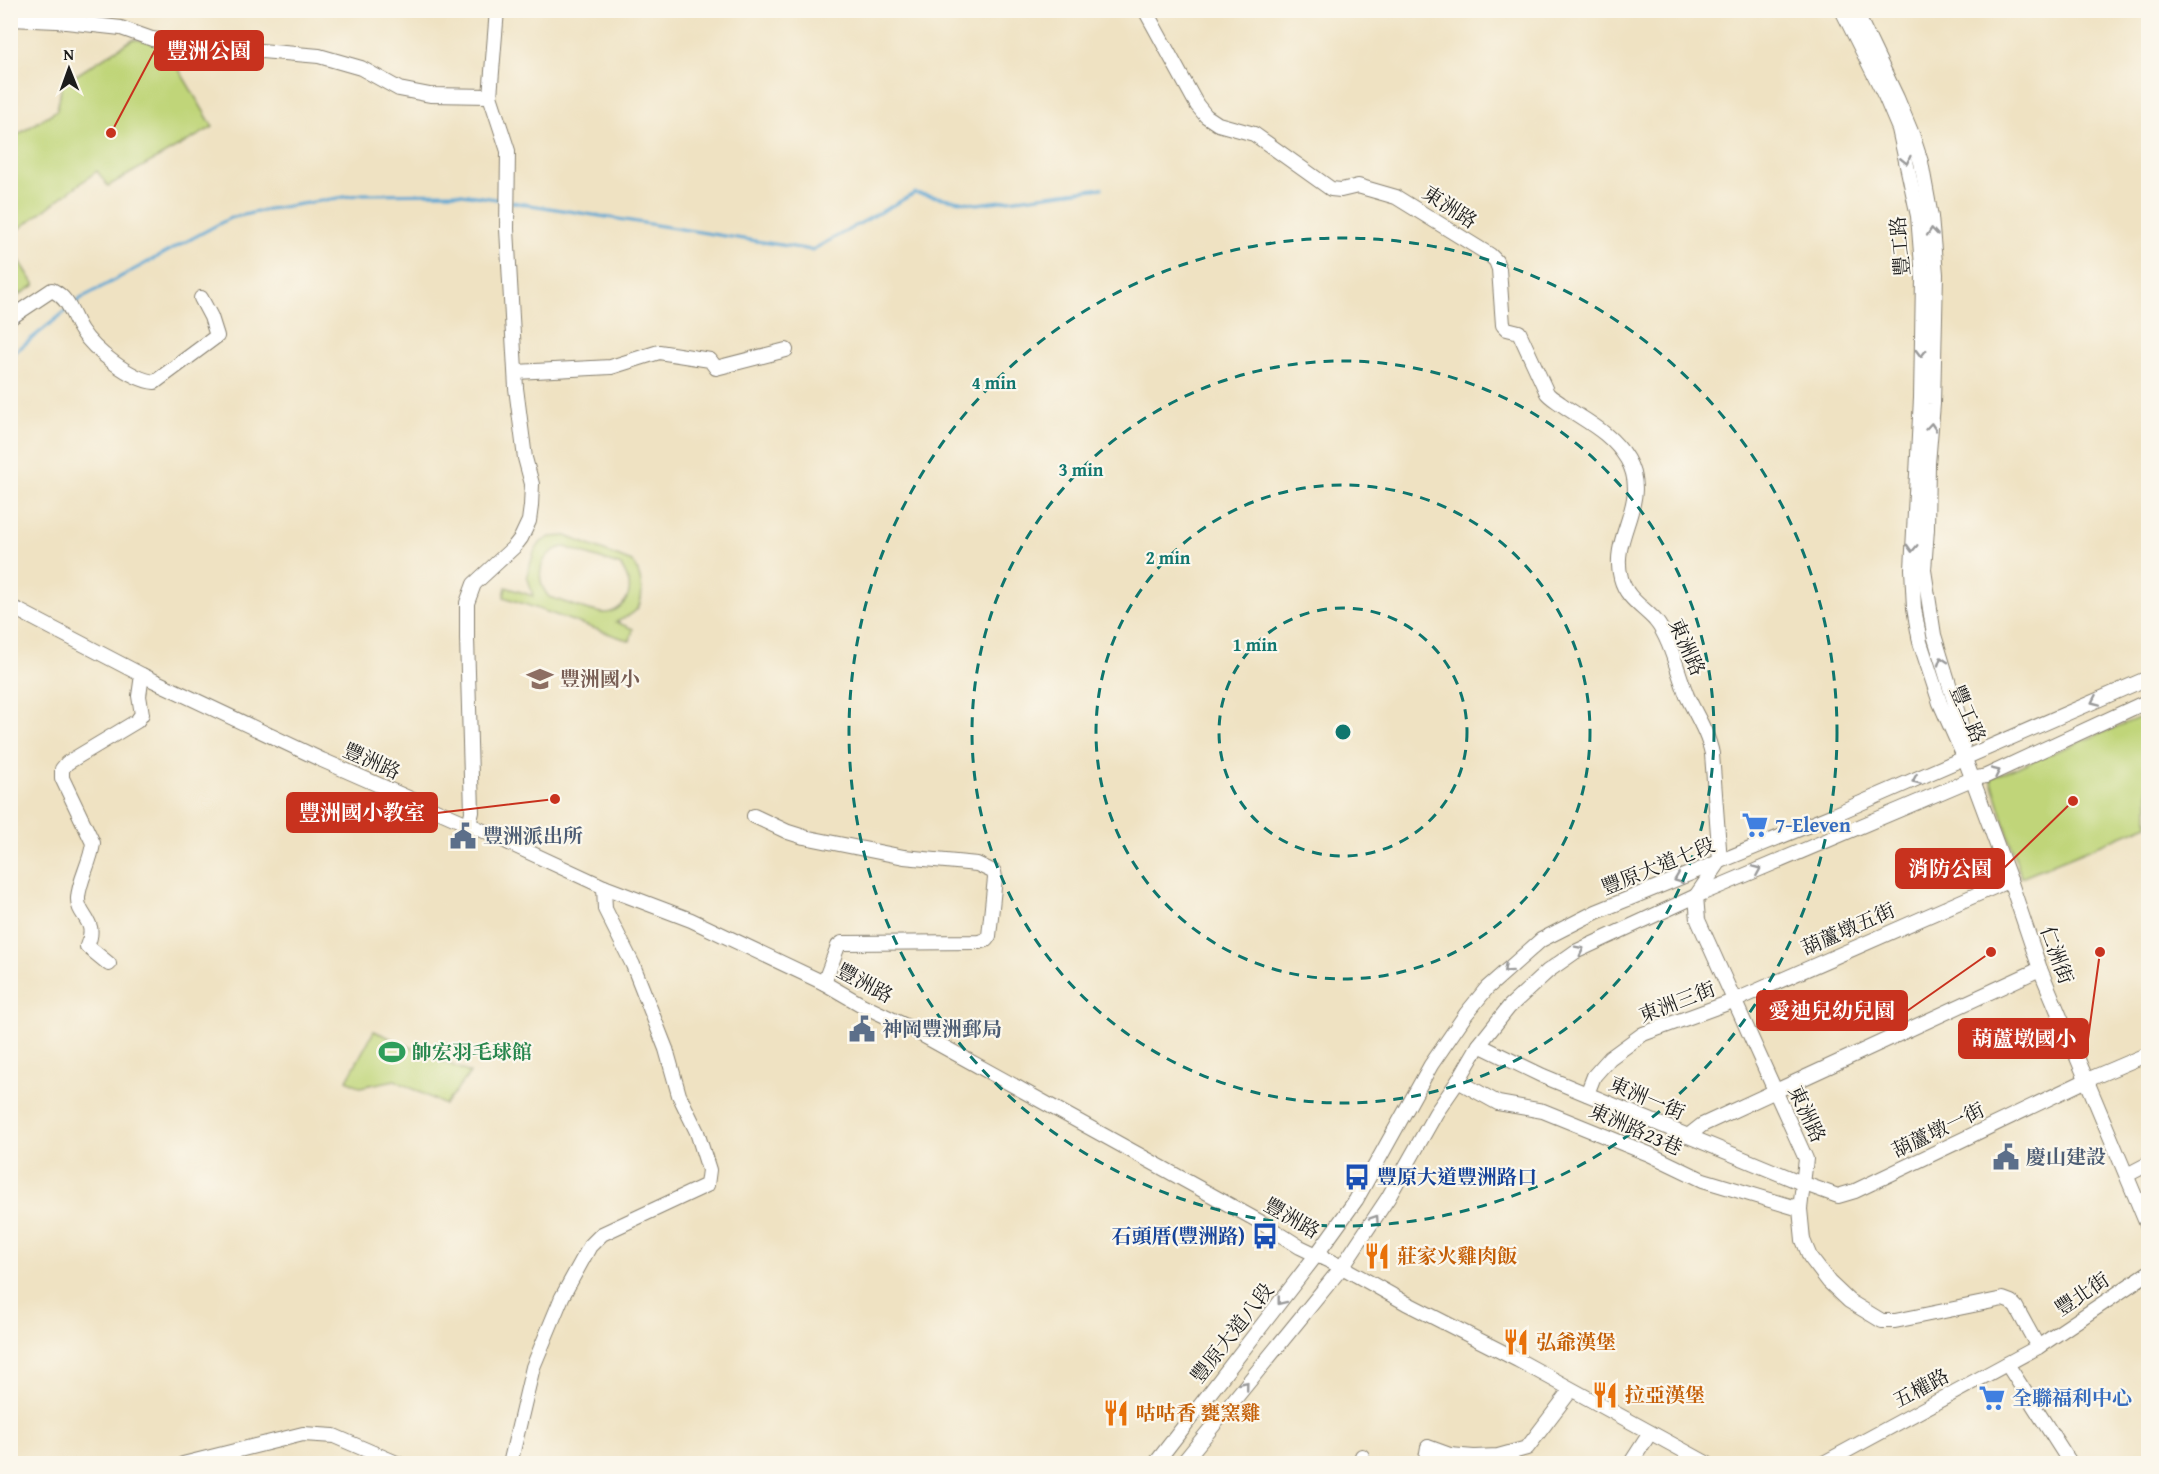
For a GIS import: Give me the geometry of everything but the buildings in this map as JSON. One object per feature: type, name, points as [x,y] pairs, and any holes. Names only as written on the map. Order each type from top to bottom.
[{"type":"street","points":[[469,825],[472,812],[466,638],[467,603],[474,584],[514,547],[531,514],[532,484],[525,458],[516,372],[507,229],[508,151],[490,96],[497,10]]},
{"type":"street","name":"東洲路","points":[[1145,10],[1197,105],[1211,120],[1254,134],[1330,189],[1341,190],[1358,186],[1371,188],[1408,203],[1496,261],[1499,268],[1503,325],[1519,332],[1547,393],[1608,435],[1632,469],[1635,495],[1620,549],[1618,564],[1621,579],[1634,602],[1655,621],[1668,645],[1709,741],[1712,754],[1720,861]]},
{"type":"street","name":"豐工路","points":[[1842,10],[1899,129],[1918,216],[1923,278],[1921,398],[1912,569],[1914,608],[1920,642],[1940,703],[1965,759]]},
{"type":"street","name":"豐工路","points":[[1855,10],[1912,134],[1921,162],[1931,217],[1936,274],[1933,404],[1924,570],[1934,636],[1960,720],[1965,759]]},
{"type":"street","points":[[10,19],[57,21],[121,28],[152,39],[193,45],[319,56],[361,68],[399,88],[430,95],[490,96]]},
{"type":"street","points":[[10,318],[52,290],[59,294],[70,307],[81,329],[93,344],[128,372],[155,382],[217,336],[212,316],[201,298]]},
{"type":"street","points":[[516,372],[611,367],[659,352],[710,360],[716,368],[786,350]]},
{"type":"street","name":"豐洲路","points":[[10,606],[142,675],[322,760],[604,887],[691,920],[824,983],[862,1005],[906,1026],[1406,1304],[1463,1332],[1708,1464]]},
{"type":"street","points":[[108,964],[87,946],[91,936],[89,921],[84,915],[78,898],[93,843],[62,778],[62,769],[67,763],[137,721],[142,714],[139,696],[142,675]]},
{"type":"street","name":"豐原大道七段","points":[[1317,1254],[1356,1200],[1431,1065],[1466,1014],[1487,988],[1541,940],[1596,912],[1965,759],[2148,678]]},
{"type":"street","points":[[1182,1464],[1342,1267],[1388,1198],[1436,1113],[1479,1045],[1509,1007],[1548,971],[1575,952],[1696,896],[1972,779],[1986,776],[2148,701]]},
{"type":"street","name":"仁洲街","points":[[1965,759],[2040,969],[2148,1227]]},
{"type":"street","points":[[754,816],[804,837],[904,857],[976,864],[994,872],[989,936],[986,940],[979,942],[842,944],[838,946],[824,983]]},
{"type":"street","points":[[1696,896],[1720,861]]},
{"type":"street","name":"葫蘆墩五街","points":[[1736,1000],[2010,880]]},
{"type":"street","points":[[510,1464],[533,1367],[562,1297],[590,1246],[602,1234],[707,1185],[709,1170],[697,1132],[680,1095],[666,1048],[633,965],[605,909],[604,887]]},
{"type":"street","name":"東洲路","points":[[1696,896],[1698,920],[1806,1159],[1800,1209],[1803,1240],[1815,1264],[1839,1292],[1882,1321],[1895,1321],[2007,1299],[2016,1307],[2038,1347]]},
{"type":"street","points":[[1688,1136],[1702,1125],[2040,969]]},
{"type":"street","name":"東洲三街","points":[[1587,1094],[1594,1076],[1610,1058],[1643,1034],[1736,1000]]},
{"type":"street","name":"東洲一街","points":[[1479,1045],[1543,1076],[1802,1183]]},
{"type":"street","name":"葫蘆墩一街","points":[[1802,1183],[1838,1196],[1855,1191],[2087,1080],[2148,1054]]},
{"type":"street","name":"東洲路23巷","points":[[1458,1081],[1498,1103],[1543,1111],[1648,1154],[1703,1180],[1800,1209]]},
{"type":"street","points":[[2127,1175],[2148,1164]]},
{"type":"street","name":"豐原大道八段","points":[[1155,1464],[1317,1254]]},
{"type":"street","name":"豐北街","points":[[2038,1347],[2148,1273]]},
{"type":"street","name":"五權路","points":[[1822,1464],[2038,1347]]},
{"type":"street","points":[[2007,1364],[2071,1464]]},
{"type":"street","points":[[1425,1464],[1428,1447],[1450,1455],[1474,1457],[1498,1456],[1527,1448],[1570,1390]]},
{"type":"street","points":[[1630,1464],[1650,1433]]},
{"type":"street","points":[[183,1464],[303,1434],[334,1436],[399,1464]]},
{"type":"green space","points":[[133,39],[164,44],[213,127],[108,186],[97,171],[11,235],[11,139],[57,110],[62,84]]},
{"type":"green space","points":[[11,247],[35,285],[10,300]]},
{"type":"green space","points":[[566,536],[632,562],[638,572],[641,585],[640,604],[633,613],[616,622],[633,629],[630,641],[504,597],[506,587],[533,596],[527,575],[534,552],[541,542],[550,537]],"holes":[[[565,547],[621,566],[627,576],[628,596],[620,606],[607,613],[549,597],[541,582],[540,574],[545,559],[556,549]]]},
{"type":"green space","points":[[2148,714],[2148,825],[2021,877],[1991,778]]},
{"type":"green space","name":"帥宏羽毛球館","points":[[374,1031],[470,1073],[445,1105],[395,1080],[360,1087],[347,1080]]},
{"type":"waterway","points":[[512,202],[812,250],[915,193],[977,204],[1102,188]]},
{"type":"waterway","points":[[73,305],[83,297],[230,218],[363,194],[455,193],[503,200]]},
{"type":"waterway","points":[[10,356],[66,311]]},
{"type":"place","name":"豐洲公園","points":[[111,133]]},
{"type":"place","name":"豐洲國小","points":[[540,679]]},
{"type":"place","name":"豐洲國小教室","points":[[555,799]]},
{"type":"place","name":"消防公園","points":[[2073,801]]},
{"type":"place","name":"7-Eleven","points":[[1755,825]]},
{"type":"place","name":"豐洲派出所","points":[[463,836]]},
{"type":"place","name":"愛迪兒幼兒園","points":[[1991,952]]},
{"type":"place","name":"葫蘆墩國小","points":[[2100,952]]},
{"type":"place","name":"神岡豐洲郵局","points":[[862,1029]]},
{"type":"place","name":"帥宏羽毛球館","points":[[392,1052]]},
{"type":"place","name":"慶山建設","points":[[2006,1157]]},
{"type":"place","name":"豐原大道豐洲路口","points":[[1357,1177]]},
{"type":"place","name":"石頭厝(豐洲路)","points":[[1265,1236]]},
{"type":"place","name":"莊家火雞肉飯","points":[[1377,1256]]},
{"type":"place","name":"弘爺漢堡","points":[[1516,1342]]},
{"type":"place","name":"拉亞漢堡","points":[[1605,1395]]},
{"type":"place","name":"全聯福利中心","points":[[1992,1398]]},
{"type":"place","name":"咕咕香 甕窯雞","points":[[1116,1413]]}]
